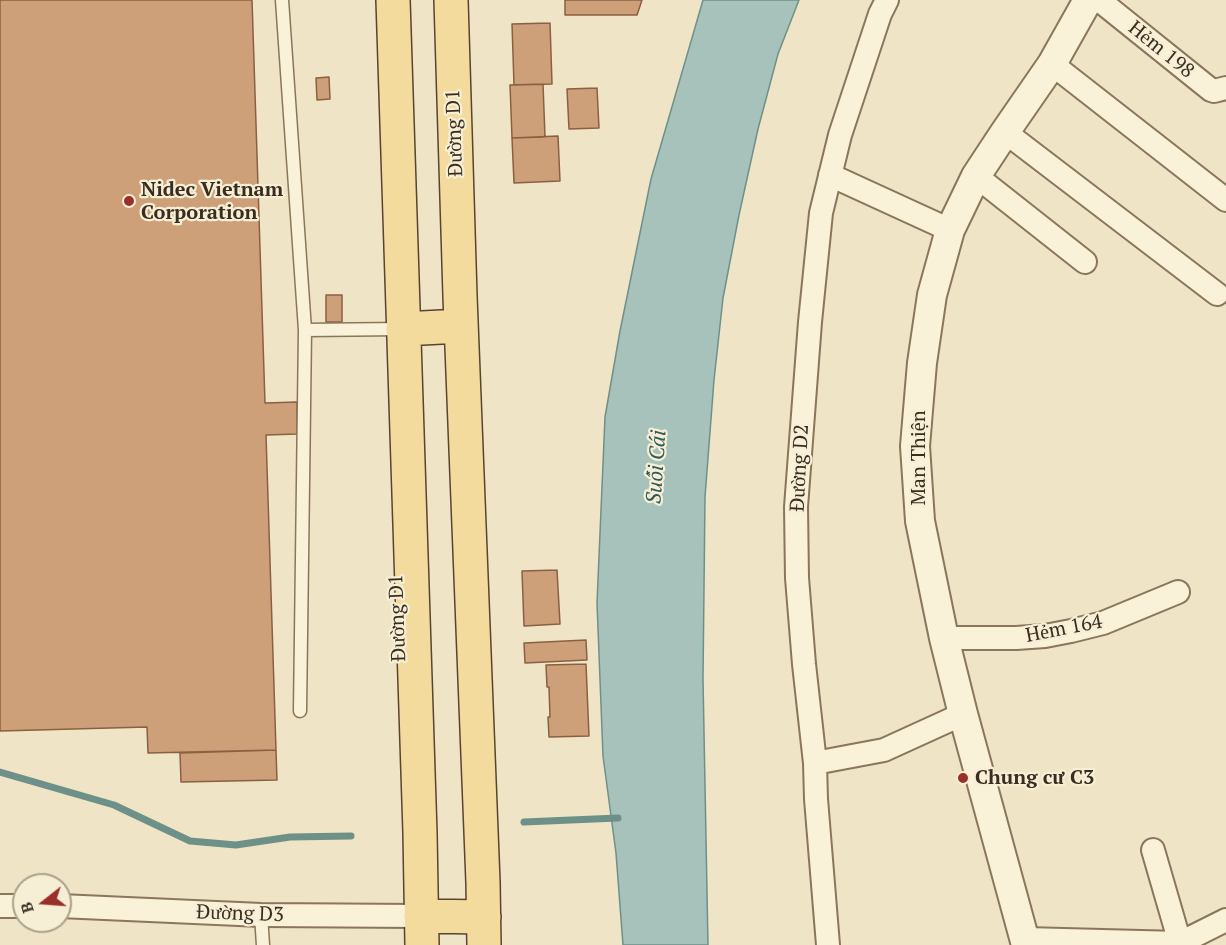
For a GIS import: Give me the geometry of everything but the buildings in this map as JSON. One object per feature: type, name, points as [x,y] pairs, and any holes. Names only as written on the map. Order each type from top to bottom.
[{"type":"main road","points":[[378,0],[383,210],[401,236]]},
{"type":"main road","name":"Đường D1","points":[[393,0],[406,403],[390,435],[404,780],[408,803],[420,833],[421,931]]},
{"type":"main road","name":"Đường D1","points":[[451,0],[484,931]]},
{"type":"main road","points":[[403,329],[461,326]]},
{"type":"main road","points":[[421,931],[484,931]]},
{"type":"street","name":"Đường D2","points":[[828,945],[816,799],[816,763],[804,664],[797,578],[796,507],[821,213],[840,135],[880,14],[887,0]]},
{"type":"street","name":"Man Thiện","points":[[1025,942],[944,638],[920,521],[915,446],[922,363],[932,295],[950,230],[976,176],[1052,64],[1088,0]]},
{"type":"street","name":"Hẻm 198","points":[[1099,0],[1211,90],[1226,88]]},
{"type":"street","points":[[1052,64],[1226,200]]},
{"type":"street","points":[[1005,132],[1217,294]]},
{"type":"street","points":[[830,175],[950,230]]},
{"type":"street","points":[[976,176],[1085,262]]},
{"type":"street","name":"Hẻm 164","points":[[944,638],[1016,638],[1071,631],[1103,623],[1178,592]]},
{"type":"street","points":[[816,763],[884,750],[963,714]]},
{"type":"street","points":[[1153,850],[1180,943]]},
{"type":"street","name":"Đường D3","points":[[72,907],[261,915],[421,931]]},
{"type":"street","points":[[1025,942],[1180,943],[1226,920]]},
{"type":"lane","points":[[282,0],[305,330],[300,711]]},
{"type":"lane","points":[[305,330],[403,329]]},
{"type":"lane","points":[[261,915],[263,945]]},
{"type":"water","name":"Suối Cái","points":[[703,0],[799,0],[778,54],[758,129],[723,298],[714,380],[705,497],[703,679],[708,945],[623,945],[616,853],[603,756],[597,603],[605,417],[651,179]]},
{"type":"waterway","points":[[0,772],[114,805],[190,841],[236,845],[290,837],[351,836]]},
{"type":"waterway","points":[[524,822],[618,818]]},
{"type":"place","name":"Nidec Vietnam Corporation","points":[[129,201]]},
{"type":"place","name":"Chung cư C3","points":[[963,778]]}]
